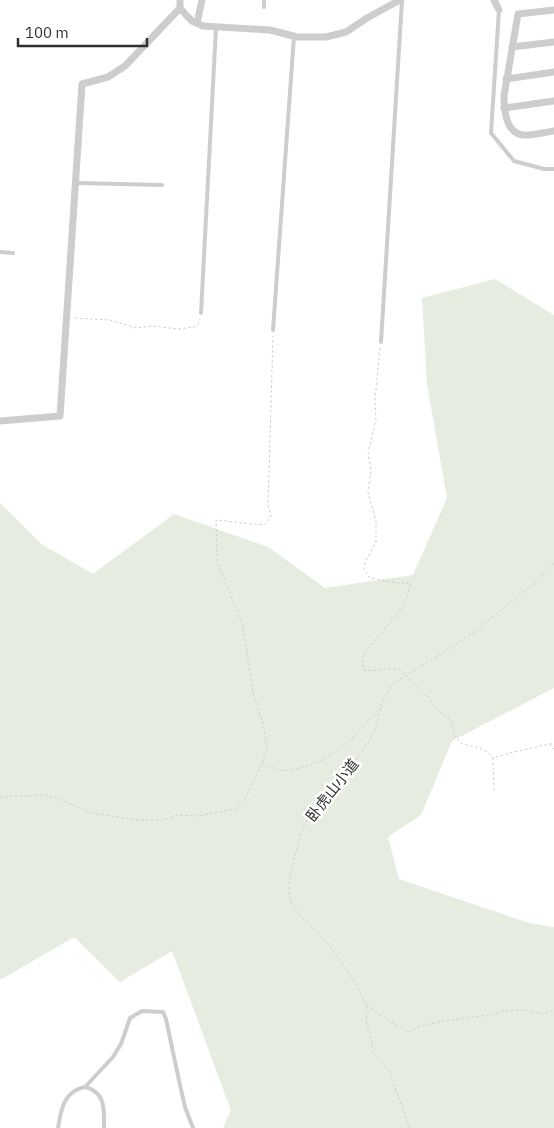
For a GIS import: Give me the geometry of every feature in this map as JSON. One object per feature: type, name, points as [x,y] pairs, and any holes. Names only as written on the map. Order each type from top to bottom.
[{"type":"street","points":[[180,0],[180,8],[192,21],[216,28],[270,30],[294,36],[326,37],[346,32],[367,18],[401,0]]},
{"type":"street","points":[[197,23],[202,0]]},
{"type":"street","points":[[494,0],[499,10]]},
{"type":"street","points":[[0,421],[60,416],[82,84],[108,77],[125,66],[180,8]]},
{"type":"street","points":[[554,10],[518,14],[504,96],[504,108],[509,124],[514,131],[522,135],[554,131]]},
{"type":"street","points":[[512,47],[554,42]]},
{"type":"street","points":[[506,79],[554,72]]},
{"type":"street","points":[[504,108],[554,101]]},
{"type":"lane","points":[[264,0],[264,7]]},
{"type":"lane","points":[[381,342],[401,0]]},
{"type":"lane","points":[[499,10],[491,133],[514,161],[544,169],[554,169]]},
{"type":"lane","points":[[201,313],[216,28]]},
{"type":"lane","points":[[273,330],[294,36]]},
{"type":"lane","points":[[76,183],[162,185]]},
{"type":"lane","points":[[0,252],[13,253]]},
{"type":"lane","points":[[58,1128],[62,1105],[71,1092],[85,1086],[113,1057],[121,1044],[130,1018],[142,1011],[163,1012],[185,1107],[193,1128]]},
{"type":"lane","points":[[85,1086],[96,1090],[102,1098],[104,1128]]},
{"type":"path","points":[[67,318],[110,320],[136,328],[153,326],[178,328],[194,327],[199,323],[201,313]]},
{"type":"path","points":[[0,796],[44,795],[91,813],[138,820],[164,820],[177,815],[198,816],[235,809],[244,802],[267,748],[263,724],[253,693],[243,626],[217,561],[216,520],[264,525],[272,516],[268,505],[273,330]]},
{"type":"path","points":[[381,342],[374,399],[376,420],[368,454],[371,470],[368,493],[376,521],[376,542],[365,562],[364,570],[370,578],[397,583],[410,583],[410,589],[406,602],[365,652],[362,661],[364,669],[370,672],[396,669],[407,674],[423,695],[429,697],[435,708],[452,722],[454,735],[462,744],[481,747],[490,753],[493,758],[494,790]]},
{"type":"path","name":"卧虎山小道","points":[[410,1128],[389,1071],[374,1053],[367,1025],[366,1004],[356,984],[327,942],[295,910],[289,894],[290,876],[303,827],[311,814],[323,802],[369,742],[376,726],[380,708],[391,685],[476,631],[533,584],[554,563]]},
{"type":"path","points":[[262,763],[280,770],[288,770],[311,765],[327,758],[343,748],[356,736],[380,708]]},
{"type":"path","points":[[493,758],[554,743]]},
{"type":"path","points":[[550,744],[554,749]]},
{"type":"path","points":[[366,1004],[389,1021],[409,1032],[420,1026],[504,1011],[525,1010],[542,1014],[554,1010]]},
{"type":"shaded area","points":[[495,279],[554,315],[554,688],[452,741],[421,815],[388,837],[399,879],[529,923],[554,927],[554,1128],[223,1128],[231,1110],[172,951],[120,982],[74,937],[0,980],[0,503],[41,544],[93,574],[174,514],[268,547],[325,588],[413,575],[447,498],[427,384],[422,298]]}]
